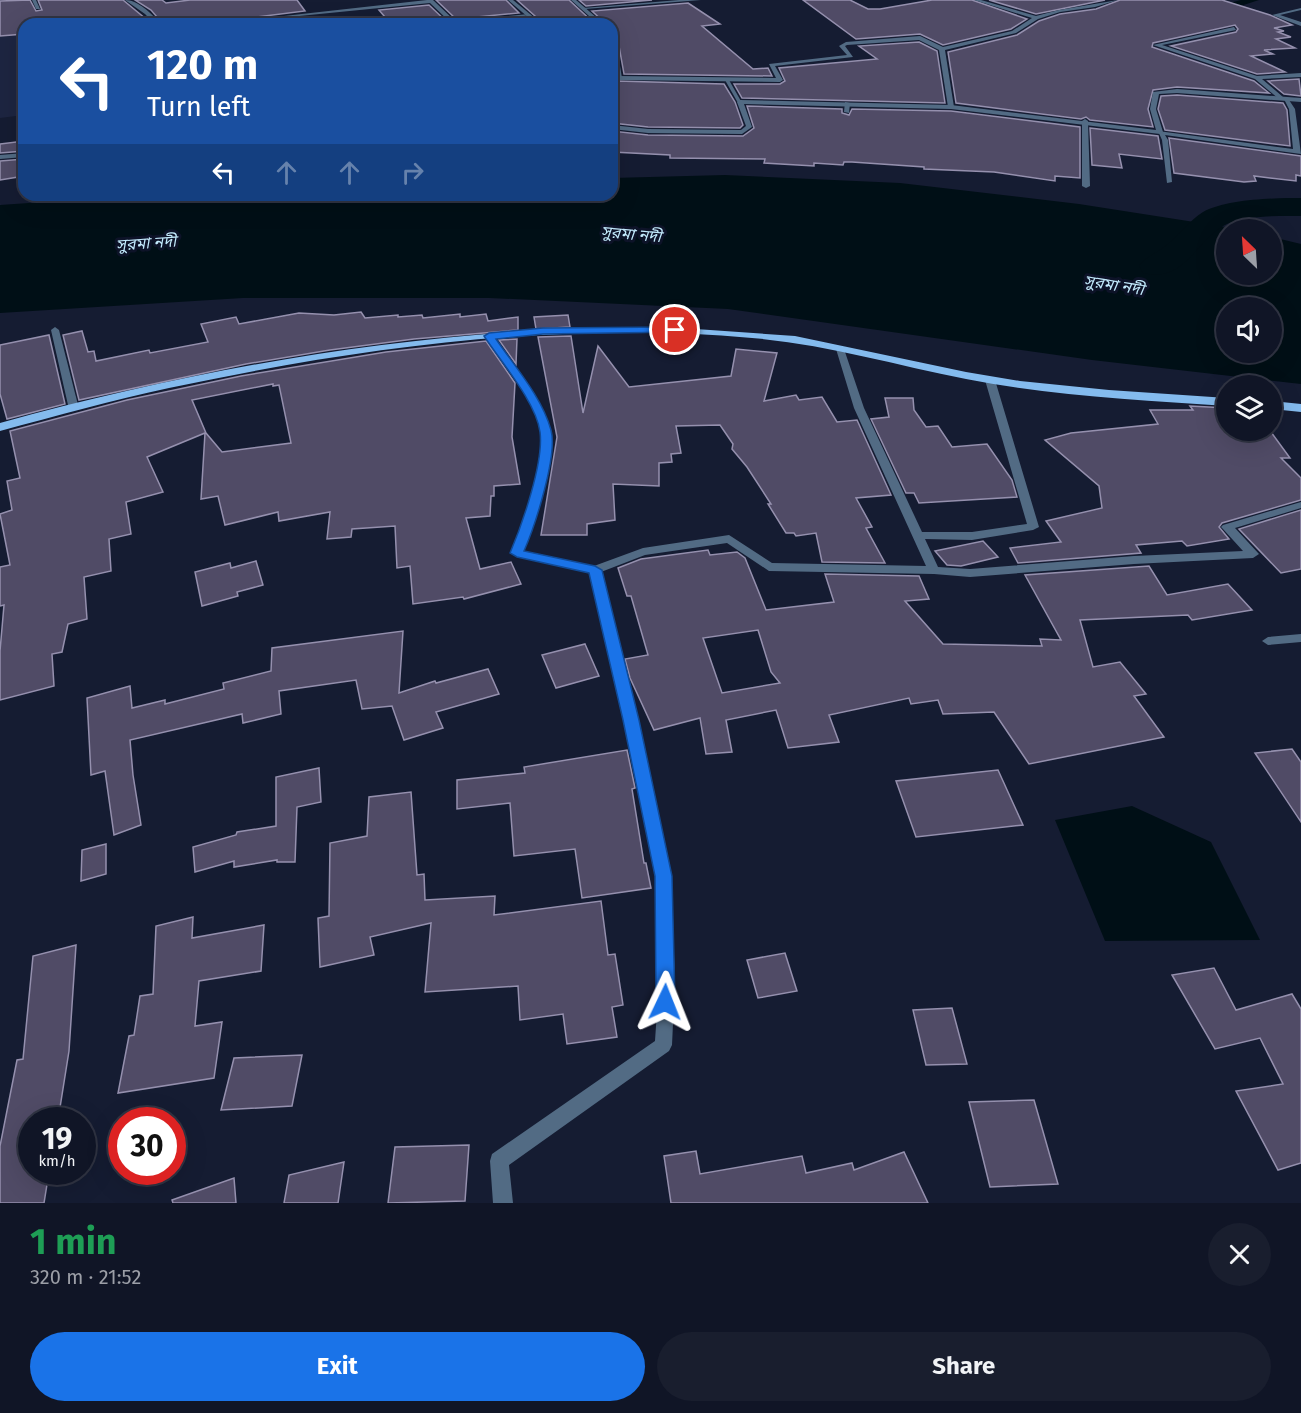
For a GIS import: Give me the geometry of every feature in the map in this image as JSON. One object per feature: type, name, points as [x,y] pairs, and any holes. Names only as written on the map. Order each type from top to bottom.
[{"type":"main road","points":[[0,426],[73,405],[247,367],[394,346],[543,331],[675,330],[796,339],[990,380],[1140,397],[1216,401]]},
{"type":"main road","points":[[1282,406],[1301,408]]},
{"type":"street","points":[[34,0],[38,8]]},
{"type":"street","points":[[127,0],[152,18]]},
{"type":"street","points":[[268,18],[431,0],[449,18]]},
{"type":"street","points":[[510,0],[532,18]]},
{"type":"street","points":[[573,0],[595,18]]},
{"type":"street","points":[[585,8],[699,0]]},
{"type":"street","points":[[976,0],[1036,18]]},
{"type":"street","points":[[618,78],[780,80],[771,65],[851,56],[842,46],[846,44],[920,38],[942,49],[1014,32],[1036,18],[1059,11],[1095,6],[1116,0]]},
{"type":"street","points":[[1301,9],[1274,15],[1301,24]]},
{"type":"street","points":[[504,18],[529,15]]},
{"type":"street","points":[[740,102],[951,107],[1085,121],[1298,151],[1292,109],[1284,98],[1257,78],[1156,45],[1234,29]]},
{"type":"street","points":[[942,49],[942,62],[951,107]]},
{"type":"street","points":[[1257,78],[1301,75]]},
{"type":"street","points":[[618,128],[648,131],[742,132],[749,127],[740,102],[727,81]]},
{"type":"street","points":[[1169,182],[1165,140],[1153,109],[1156,92],[1301,100]]},
{"type":"street","points":[[847,103],[848,112]]},
{"type":"street","points":[[1085,121],[1086,186]]},
{"type":"street","points":[[0,157],[18,156]]},
{"type":"street","points":[[55,330],[73,405]]},
{"type":"street","points":[[489,336],[535,405],[546,431],[546,454],[525,535],[517,553],[595,570],[643,552],[729,539],[769,567],[934,570],[970,573],[1134,560],[1253,554],[1227,527],[1301,505]]},
{"type":"street","points":[[840,349],[859,408],[934,570]]},
{"type":"street","points":[[918,535],[972,536],[1033,527],[990,380]]},
{"type":"street","points":[[503,1203],[499,1161],[663,1045],[667,981],[663,876],[631,720],[595,570]]},
{"type":"street","points":[[1268,641],[1301,638]]},
{"type":"shaded area","points":[[18,35],[18,116],[0,118],[0,37]]},
{"type":"water","name":"সুরমা নদী","points":[[725,175],[900,183],[1079,204],[1216,225],[1216,285],[1282,285],[1282,239],[1301,244],[1301,384],[1282,382],[1282,375],[1223,375],[1092,360],[728,309],[489,298],[243,298],[0,313],[0,205],[58,201],[618,201],[618,178]]},
{"type":"water","points":[[1132,806],[1211,842],[1260,940],[1105,941],[1055,820]]},
{"type":"building","points":[[30,0],[36,11],[42,10],[38,0],[123,0],[145,18],[18,18],[18,34],[0,36],[0,1]]},
{"type":"building","points":[[135,0],[162,0],[166,3],[190,0],[297,0],[305,11],[256,18],[158,18],[151,10]]},
{"type":"building","points":[[436,0],[506,0],[519,13],[466,18],[455,18]]},
{"type":"building","points":[[517,0],[569,0],[588,18],[537,18]]},
{"type":"building","points":[[579,0],[652,0],[586,6]]},
{"type":"building","points":[[803,0],[850,0],[868,9],[880,9],[932,0],[972,0],[1027,19],[1011,29],[943,45],[920,34],[856,39]]},
{"type":"building","points":[[989,0],[1105,0],[1036,14]]},
{"type":"building","points":[[1120,0],[1222,0],[1270,15],[1292,25],[1274,28],[1284,31],[1278,32],[1291,37],[1276,39],[1295,48],[1264,50],[1273,54],[1251,56],[1285,72],[1257,74],[1171,46],[1236,32],[1238,29],[1235,25],[1153,43],[1152,47],[1254,81],[1269,93],[1177,87],[1153,90],[1148,109],[1153,127],[1090,120],[1086,117],[1081,119],[956,103],[948,52],[1017,35],[1039,21],[1060,14],[1096,9]]},
{"type":"building","points":[[688,3],[720,24],[702,26],[753,69],[768,68],[772,76],[624,74],[618,41],[618,18],[600,18],[592,11]]},
{"type":"building","points":[[429,5],[443,18],[386,18],[379,10]]},
{"type":"building","points":[[919,42],[937,51],[945,103],[742,98],[734,84],[780,84],[785,81],[779,68],[877,59],[859,46]]},
{"type":"building","points":[[1299,79],[1301,96],[1284,94],[1268,81]]},
{"type":"building","points":[[618,81],[724,84],[735,102],[743,125],[740,128],[648,127],[618,124]]},
{"type":"building","points":[[1177,95],[1283,103],[1287,110],[1290,146],[1165,130],[1158,109],[1161,96]]},
{"type":"building","points":[[747,106],[842,109],[842,113],[849,115],[852,109],[951,111],[1080,127],[1080,178],[1055,176],[1055,181],[994,172],[924,169],[924,167],[852,162],[844,162],[843,165],[814,163],[814,166],[764,163],[765,159],[670,158],[670,155],[618,152],[618,132],[648,135],[743,136],[754,128]]},
{"type":"building","points":[[1090,128],[1158,136],[1162,159],[1119,154],[1122,168],[1092,165]]},
{"type":"building","points":[[1169,138],[1301,156],[1301,176],[1296,175],[1296,181],[1254,176],[1256,181],[1244,182],[1174,173]]},
{"type":"building","points":[[18,142],[18,152],[0,153],[0,144]]},
{"type":"building","points":[[18,160],[18,177],[0,180],[0,161]]},
{"type":"building","points":[[361,312],[365,318],[422,315],[423,318],[460,314],[460,317],[486,314],[488,321],[518,317],[518,330],[414,339],[330,350],[246,364],[79,400],[63,335],[82,331],[88,352],[94,351],[96,361],[149,350],[150,353],[208,342],[201,324],[236,317],[239,324],[299,313],[334,315]]},
{"type":"building","points":[[568,315],[570,327],[536,329],[534,317]]},
{"type":"building","points":[[49,335],[65,404],[7,419],[0,394],[0,345]]},
{"type":"building","points":[[571,336],[583,413],[598,346],[629,387],[731,376],[736,349],[777,353],[764,401],[796,395],[799,400],[822,397],[837,422],[857,420],[891,495],[856,498],[872,527],[866,528],[885,563],[822,562],[816,533],[796,536],[794,533],[786,533],[768,504],[771,504],[747,467],[732,449],[733,444],[720,425],[676,426],[681,453],[671,454],[672,462],[659,463],[659,486],[613,484],[615,520],[587,524],[587,535],[541,535],[557,437],[538,337]]},
{"type":"building","points":[[517,339],[516,364],[499,340]]},
{"type":"building","points":[[486,341],[515,383],[512,437],[520,484],[494,486],[490,516],[466,518],[480,569],[511,562],[521,584],[464,599],[463,597],[413,604],[410,566],[397,568],[395,526],[352,529],[351,537],[327,539],[330,512],[279,521],[278,512],[225,525],[218,496],[201,499],[205,433],[147,457],[163,492],[126,502],[131,534],[109,539],[111,571],[84,577],[87,619],[68,624],[62,652],[52,654],[54,686],[0,700],[0,651],[4,605],[0,606],[0,567],[10,565],[0,514],[12,510],[7,481],[20,478],[10,431],[127,400],[241,376],[386,352]],"holes":[[[273,384],[273,386],[279,385],[291,443],[222,452],[206,433],[192,400]]]},
{"type":"building","points":[[885,398],[913,398],[914,410],[926,427],[938,426],[952,447],[987,444],[1012,480],[1017,497],[919,503],[914,493],[906,493],[871,419],[889,417]]},
{"type":"building","points":[[1190,406],[1216,407],[1216,441],[1278,441],[1290,458],[1281,458],[1301,478],[1301,500],[1222,523],[1219,527],[1229,539],[1187,546],[1182,541],[1136,545],[1141,553],[1018,563],[1010,548],[1061,542],[1046,521],[1102,508],[1099,486],[1045,440],[1071,433],[1158,424],[1150,410],[1193,410]]},
{"type":"building","points":[[1301,510],[1301,569],[1281,573],[1239,529]]},
{"type":"building","points":[[983,541],[998,557],[961,566],[947,565],[935,551]]},
{"type":"building","points":[[708,550],[710,555],[737,552],[745,558],[766,610],[834,602],[825,574],[919,576],[929,599],[905,601],[943,644],[1042,646],[1040,639],[1061,640],[1025,575],[1149,566],[1167,595],[1228,584],[1252,610],[1192,620],[1188,615],[1080,620],[1093,667],[1120,662],[1146,694],[1134,696],[1164,737],[1029,764],[994,712],[943,714],[938,700],[911,704],[909,698],[829,715],[839,742],[788,748],[776,710],[726,720],[732,752],[706,754],[700,718],[654,730],[630,678],[625,659],[648,655],[631,596],[627,596],[618,568],[641,559]],"holes":[[[758,630],[771,672],[780,683],[722,693],[703,638]]]},
{"type":"building","points":[[256,561],[263,585],[237,592],[238,596],[202,606],[195,572],[230,563],[231,568]]},
{"type":"building","points":[[403,631],[399,693],[435,681],[436,683],[488,669],[499,694],[436,712],[443,728],[404,740],[392,706],[362,709],[356,680],[279,691],[281,714],[243,723],[242,714],[130,740],[141,825],[114,835],[105,771],[91,775],[87,698],[130,686],[132,708],[165,700],[165,704],[224,689],[223,683],[271,671],[272,648]]},
{"type":"building","points":[[585,644],[599,676],[556,688],[542,655]]},
{"type":"building","points":[[1292,749],[1301,762],[1301,822],[1255,753]]},
{"type":"building","points":[[627,750],[635,788],[632,789],[644,863],[646,863],[651,888],[582,898],[575,849],[514,856],[510,803],[457,809],[457,780],[525,773],[524,767]]},
{"type":"building","points":[[319,768],[321,802],[297,807],[295,862],[277,862],[277,860],[234,867],[234,861],[195,872],[193,847],[236,835],[237,832],[276,826],[276,777]]},
{"type":"building","points":[[998,770],[1023,825],[916,837],[896,781]]},
{"type":"building","points":[[411,792],[417,875],[424,874],[425,900],[495,896],[494,915],[601,901],[608,955],[615,954],[623,1005],[612,1007],[617,1037],[567,1044],[563,1014],[520,1020],[518,986],[425,992],[431,923],[370,937],[374,955],[320,967],[318,918],[329,916],[330,843],[367,836],[369,797]]},
{"type":"building","points":[[106,844],[106,874],[81,881],[82,850]]},
{"type":"building","points":[[193,917],[192,938],[264,925],[261,971],[199,981],[195,1026],[222,1022],[214,1078],[118,1093],[129,1036],[134,1035],[140,996],[153,994],[156,926]]},
{"type":"building","points":[[76,945],[69,1051],[60,1107],[18,1107],[18,1185],[47,1185],[44,1203],[0,1203],[0,1146],[17,1060],[23,1059],[33,956]]},
{"type":"building","points":[[785,953],[797,991],[758,998],[747,960]]},
{"type":"building","points":[[1214,968],[1236,1010],[1292,994],[1301,1009],[1301,1163],[1278,1170],[1236,1091],[1283,1084],[1260,1038],[1215,1049],[1172,975]]},
{"type":"building","points":[[952,1008],[967,1064],[926,1065],[913,1010]]},
{"type":"building","points":[[302,1055],[292,1106],[221,1110],[234,1058]]},
{"type":"building","points":[[1034,1100],[1058,1184],[990,1187],[969,1102]]},
{"type":"building","points":[[469,1145],[465,1201],[388,1203],[395,1147]]},
{"type":"building","points":[[696,1151],[700,1174],[802,1156],[806,1173],[852,1163],[854,1170],[904,1152],[928,1203],[671,1203],[664,1156]]},
{"type":"building","points":[[344,1162],[338,1203],[284,1203],[289,1175]]},
{"type":"building","points":[[234,1178],[236,1203],[173,1203],[172,1200]]},
{"type":"waterway","points":[[1197,0],[1222,9],[1253,0]]},
{"type":"waterway","points":[[1155,266],[1173,256],[1205,225],[1219,216],[1282,207],[1301,207]]},
{"type":"route","points":[[665,1002],[667,981],[663,876],[631,720],[595,570],[517,553],[525,535],[546,454],[546,431],[535,405],[489,336],[543,331],[675,330]]}]
